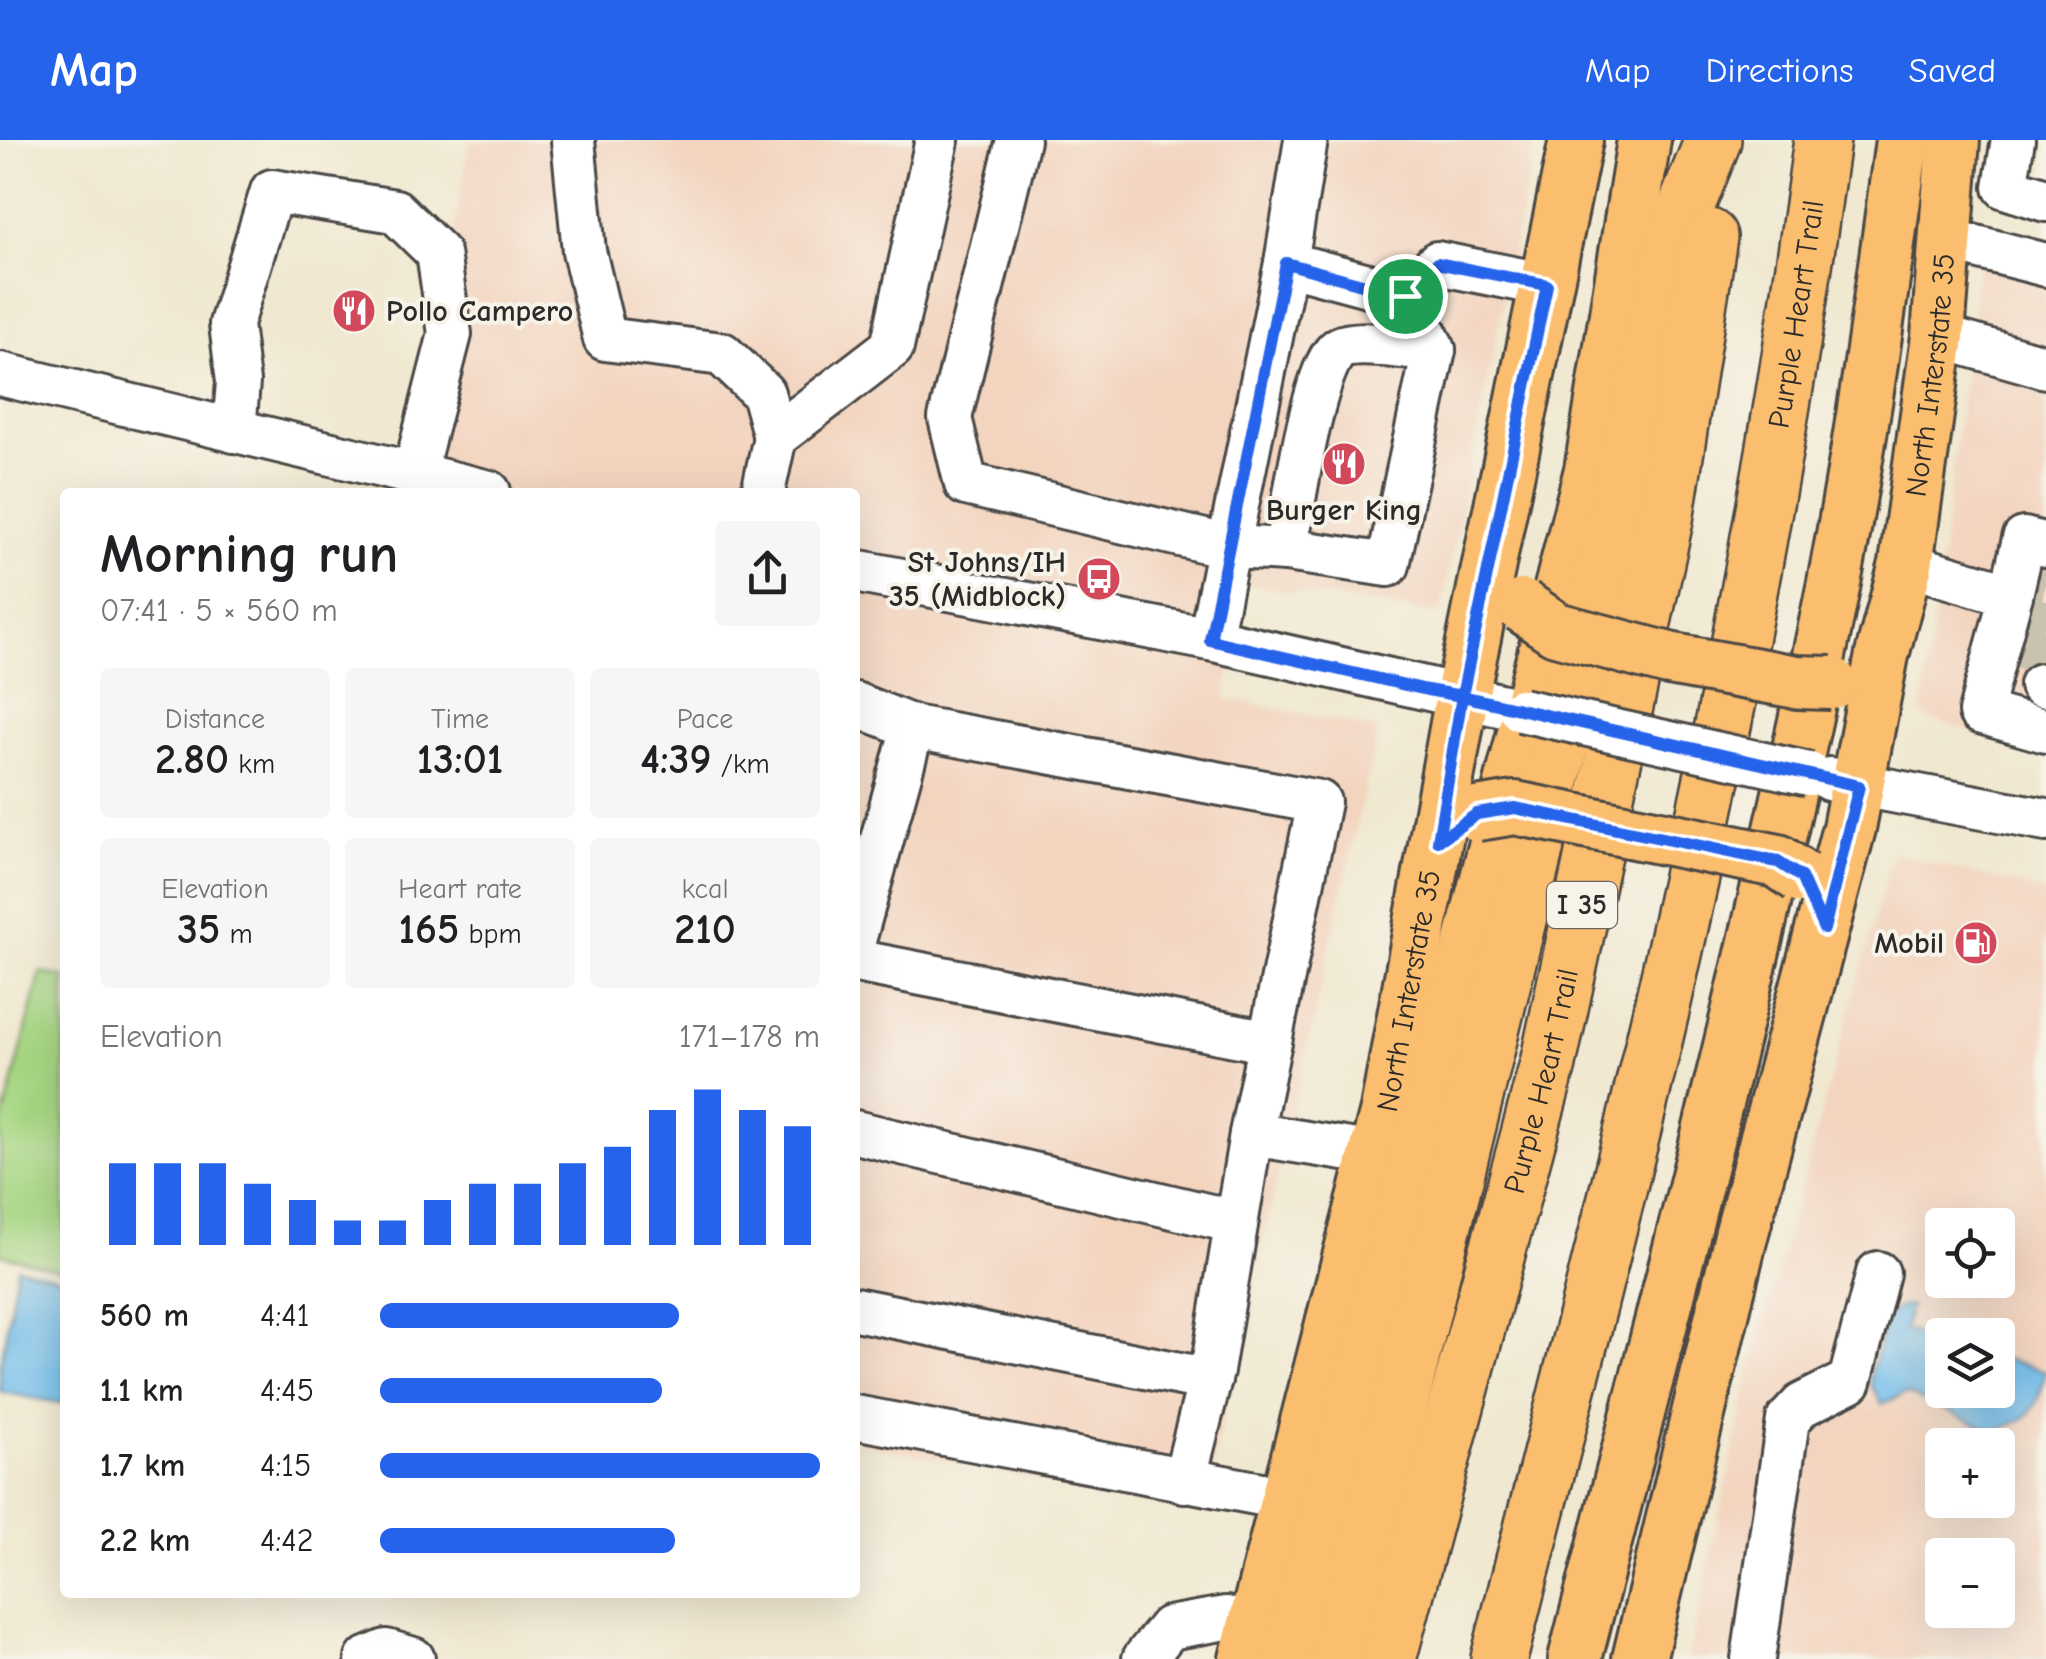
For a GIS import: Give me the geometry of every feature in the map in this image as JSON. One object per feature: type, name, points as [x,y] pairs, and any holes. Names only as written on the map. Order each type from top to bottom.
[{"type":"highway","points":[[1338,1659],[1605,563],[1677,230],[1713,140]]},
{"type":"highway","name":"Purple Heart Trail","points":[[1388,1659],[1548,1064],[1664,520],[1723,140]]},
{"type":"highway","name":"Purple Heart Trail","points":[[1499,1659],[1635,1120],[1714,766],[1777,447],[1822,140]]},
{"type":"main road","name":"North Interstate 35","points":[[1263,1649],[1287,1499],[1458,827],[1462,696],[1576,140]]},
{"type":"main road","points":[[1263,1649],[1591,470],[1644,140]]},
{"type":"main road","points":[[1575,1659],[1763,913],[1833,585],[1878,323],[1902,140]]},
{"type":"main road","name":"North Interstate 35","points":[[1639,1659],[1742,1236],[1859,786],[1882,654],[1906,564],[1938,336],[1953,140]]},
{"type":"main road","points":[[1495,542],[1522,606],[1556,629],[1669,659],[1797,682],[1832,684],[1858,673],[1882,654]]},
{"type":"main road","points":[[1458,827],[1515,808],[1778,862],[1801,877],[1824,929]]},
{"type":"street","points":[[573,140],[584,251],[605,339],[722,354],[762,394],[775,438],[764,488]]},
{"type":"street","points":[[775,438],[892,347],[938,140]]},
{"type":"street","points":[[1018,140],[950,418],[966,484],[1230,547],[1286,550],[1388,566],[1434,350],[1405,296],[1286,263]]},
{"type":"street","points":[[1210,640],[1286,263],[1306,140]]},
{"type":"street","points":[[2013,140],[2005,188],[2046,200]]},
{"type":"street","points":[[234,431],[238,382],[231,324],[272,191],[395,211],[438,253],[450,334],[414,474]]},
{"type":"street","points":[[1945,239],[2046,265]]},
{"type":"street","points":[[1405,296],[1437,263],[1547,285]]},
{"type":"street","points":[[1938,336],[2044,360]]},
{"type":"street","points":[[1286,550],[1310,420],[1322,373],[1331,355],[1354,344],[1434,350]]},
{"type":"street","points":[[0,374],[462,488]]},
{"type":"street","points":[[1906,564],[2024,648]]},
{"type":"street","points":[[860,572],[1210,640],[1859,786],[2046,820]]},
{"type":"street","points":[[860,706],[913,726],[1319,802],[1251,1134],[1210,1380],[1184,1481]]},
{"type":"street","points":[[860,920],[913,726]]},
{"type":"street","points":[[860,961],[1270,1042]]},
{"type":"street","points":[[860,1133],[1236,1222]]},
{"type":"street","points":[[1251,1134],[1375,1154]]},
{"type":"street","points":[[1753,1659],[1788,1420],[1802,1405],[1850,1381],[1878,1273]]},
{"type":"street","points":[[860,1309],[1210,1380]]},
{"type":"street","points":[[860,1417],[1287,1499]]},
{"type":"street","points":[[1144,1659],[1169,1628],[1226,1618],[1263,1649]]},
{"type":"street","points":[[366,1659],[386,1650],[413,1659]]},
{"type":"shaded area","points":[[470,140],[1536,140],[1440,614],[1247,585],[1225,698],[1378,730],[1202,1514],[860,1443],[860,488],[409,488]]},
{"type":"shaded area","points":[[1983,228],[2046,246],[2046,755],[1921,716]]},
{"type":"shaded area","points":[[1893,853],[2046,892],[2046,1659],[1688,1659],[1752,1365]]},
{"type":"green space","points":[[41,972],[60,977],[60,1270],[0,1254],[0,1132]]},
{"type":"water","points":[[17,1267],[60,1278],[60,1403],[0,1392]]},
{"type":"water","points":[[1902,1306],[1910,1306],[1904,1330],[1925,1336],[1925,1401],[1906,1393],[1882,1404],[1871,1385],[1870,1375],[1887,1316]]},
{"type":"water","points":[[2015,1362],[2046,1371],[2035,1404],[2025,1417],[2001,1428],[1986,1428],[1940,1408],[2015,1408]]},
{"type":"tunnel","points":[[2032,580],[2046,584]]},
{"type":"tunnel","points":[[2023,615],[2046,622]]},
{"type":"tunnel","points":[[2014,646],[2046,654]]},
{"type":"place","name":"Pollo Campero","points":[[354,311]]},
{"type":"place","name":"Burger King","points":[[1344,464]]},
{"type":"place","name":"St Johns/IH 35 (Midblock)","points":[[1099,579]]},
{"type":"place","name":"Mobil","points":[[1976,943]]},
{"type":"route","points":[[1405,296],[1286,263],[1210,640],[1427,690],[1462,696],[1859,786],[1824,929],[1801,877],[1778,862],[1515,808],[1477,814],[1438,841],[1462,696],[1547,285],[1437,263],[1405,296]]}]
